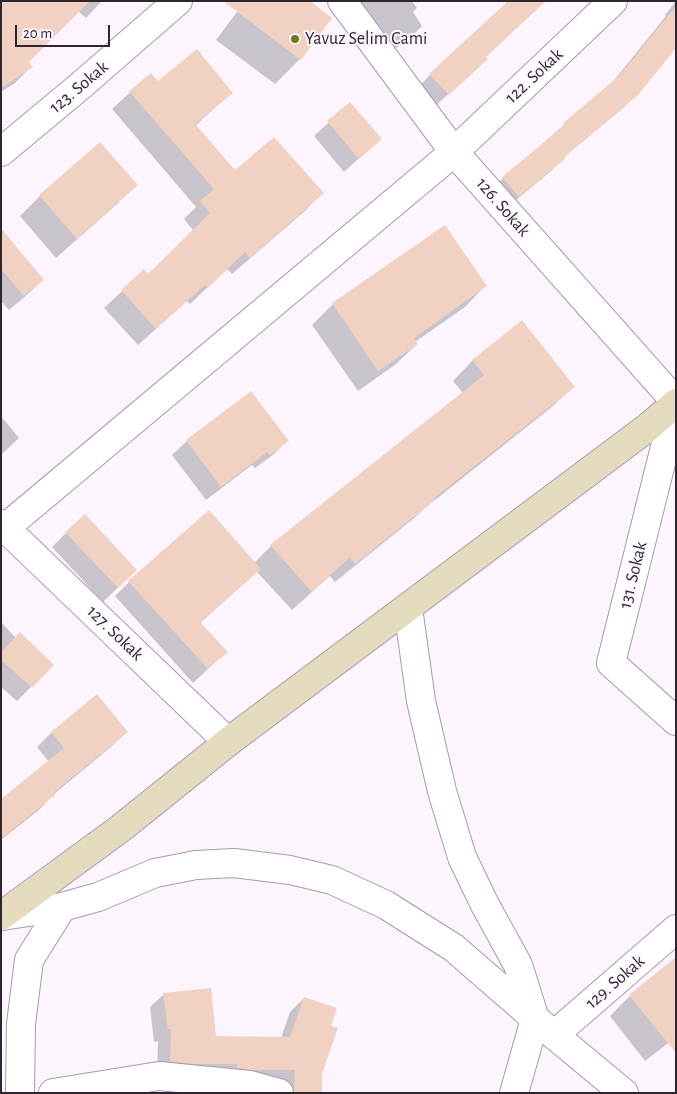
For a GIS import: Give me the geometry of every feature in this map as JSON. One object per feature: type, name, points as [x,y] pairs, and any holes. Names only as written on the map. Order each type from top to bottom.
[{"type":"main road","points":[[2,916],[121,828],[228,742],[647,428],[676,403]]},
{"type":"street","name":"123. Sokak","points":[[1,152],[178,1]]},
{"type":"street","name":"126. Sokak","points":[[342,1],[454,152],[676,403]]},
{"type":"street","name":"122. Sokak","points":[[3,526],[454,152],[613,1]]},
{"type":"street","name":"131. Sokak","points":[[676,403],[611,663],[676,721]]},
{"type":"street","name":"127. Sokak","points":[[3,526],[228,742]]},
{"type":"street","points":[[408,608],[420,701],[442,791],[462,857],[484,904],[518,965],[544,1027],[514,1093]]},
{"type":"street","points":[[2,916],[62,907],[98,897],[155,873],[196,865],[234,863],[290,870],[332,880],[386,905],[454,948],[544,1027],[624,1093]]},
{"type":"street","points":[[20,1093],[21,1024],[29,960],[62,907]]},
{"type":"street","name":"129. Sokak","points":[[544,1027],[676,929]]},
{"type":"street","points":[[53,1093],[159,1076],[250,1085],[279,1093]]},
{"type":"building","points":[[1,1],[90,1],[29,62],[33,67],[1,88]]},
{"type":"building","name":"Yavuz Selim Cami","points":[[223,1],[310,1],[332,18],[301,60]]},
{"type":"building","points":[[508,1],[546,1],[486,57],[488,59],[449,95],[429,74]]},
{"type":"building","points":[[676,6],[676,48],[638,95],[519,197],[502,177],[565,125],[563,123],[619,76]]},
{"type":"building","points":[[197,49],[233,93],[195,124],[235,170],[274,137],[324,193],[250,258],[245,252],[208,288],[205,285],[156,329],[121,290],[144,269],[148,274],[210,213],[200,201],[214,189],[129,91],[151,73],[158,81]]},
{"type":"building","points":[[350,102],[382,139],[359,159],[327,121]]},
{"type":"building","points":[[100,142],[138,185],[77,239],[39,195]]},
{"type":"building","points":[[445,225],[487,286],[414,338],[418,344],[378,371],[332,303]]},
{"type":"building","points":[[1,228],[44,280],[24,296],[1,269]]},
{"type":"building","points":[[522,320],[575,387],[434,498],[435,500],[355,564],[350,557],[312,592],[270,545],[484,375],[472,360]]},
{"type":"building","points":[[251,391],[289,441],[270,455],[267,452],[221,487],[186,440]]},
{"type":"building","points":[[209,510],[261,569],[200,622],[228,652],[208,669],[128,581]]},
{"type":"building","points":[[85,514],[137,570],[118,588],[65,532]]},
{"type":"building","points":[[20,632],[54,665],[32,688],[1,660],[1,653]]},
{"type":"building","points":[[97,694],[128,732],[53,793],[55,795],[1,839],[1,799],[64,748],[51,732]]},
{"type":"building","points":[[676,957],[676,1053],[629,995]]},
{"type":"building","points":[[211,988],[216,1036],[290,1037],[304,997],[337,1008],[331,1026],[338,1028],[322,1074],[322,1093],[294,1092],[295,1070],[252,1070],[237,1068],[237,1064],[192,1064],[170,1061],[171,1029],[168,1029],[163,993]]},
{"type":"place","name":"Yavuz Selim Cami","points":[[295,39]]}]
